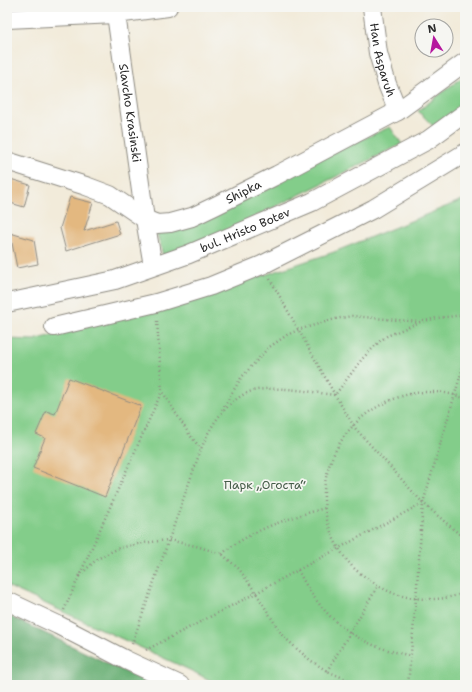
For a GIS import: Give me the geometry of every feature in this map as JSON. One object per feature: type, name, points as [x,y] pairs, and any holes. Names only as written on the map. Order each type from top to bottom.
[{"type":"street","points":[[7,19],[168,7]]},
{"type":"street","name":"Han Asparuh","points":[[372,7],[378,53],[387,84],[398,111]]},
{"type":"street","name":"Slavcho Krasinski","points":[[115,10],[153,266]]},
{"type":"street","name":"Shipka","points":[[7,161],[110,195],[145,219],[158,224],[170,223],[192,216],[277,175],[398,111],[465,62]]},
{"type":"street","name":"bul. Hristo Botev","points":[[7,303],[115,280],[189,254],[312,202],[428,140],[465,113]]},
{"type":"street","points":[[54,327],[156,303],[211,286],[262,265],[373,209],[465,153]]},
{"type":"street","points":[[7,601],[180,685]]},
{"type":"path","points":[[262,265],[353,425],[423,503],[465,539]]},
{"type":"path","points":[[58,625],[162,391],[156,303]]},
{"type":"path","points":[[335,395],[362,359],[387,336],[420,322],[437,318],[465,315]]},
{"type":"path","points":[[126,660],[201,449],[209,430],[241,378],[268,348],[287,335],[298,330],[335,319],[352,316],[420,322]]},
{"type":"path","points":[[408,685],[423,503],[465,360]]},
{"type":"path","points":[[220,414],[234,400],[252,391],[289,389],[335,395]]},
{"type":"path","points":[[162,391],[201,449]]},
{"type":"path","points":[[465,399],[441,393],[420,393],[400,396],[381,404],[364,415],[347,431],[335,451],[327,472],[324,493],[329,527],[335,542],[352,566],[378,586],[394,594],[416,599],[443,599],[465,593]]},
{"type":"path","points":[[126,660],[256,594],[423,503]]},
{"type":"path","points":[[222,554],[228,548],[257,532],[292,518],[325,508]]},
{"type":"path","points":[[79,576],[97,559],[119,548],[143,542],[168,540],[196,546],[222,554],[239,569],[282,635],[310,660],[327,671],[360,685]]},
{"type":"path","points":[[298,570],[308,589],[320,606],[350,633],[377,646],[410,656]]},
{"type":"path","points":[[327,671],[378,586]]},
{"type":"green space","points":[[465,75],[465,109],[438,131],[418,111]]},
{"type":"green space","points":[[390,127],[402,144],[208,240],[163,255],[156,230]]},
{"type":"green space","name":"Парк „Огоста“","points":[[465,199],[465,685],[219,685],[194,672],[7,586],[7,339],[34,340],[195,298],[334,252]]},
{"type":"green space","points":[[7,615],[153,685],[7,685]]},
{"type":"building","points":[[7,178],[30,185],[24,207],[7,202]]},
{"type":"building","points":[[70,197],[93,203],[84,231],[116,221],[120,234],[66,251],[60,228]]},
{"type":"building","points":[[10,233],[34,240],[38,264],[17,268]]},
{"type":"building","points":[[69,378],[141,406],[105,497],[33,468],[45,438],[36,434],[46,411],[55,414]]}]
